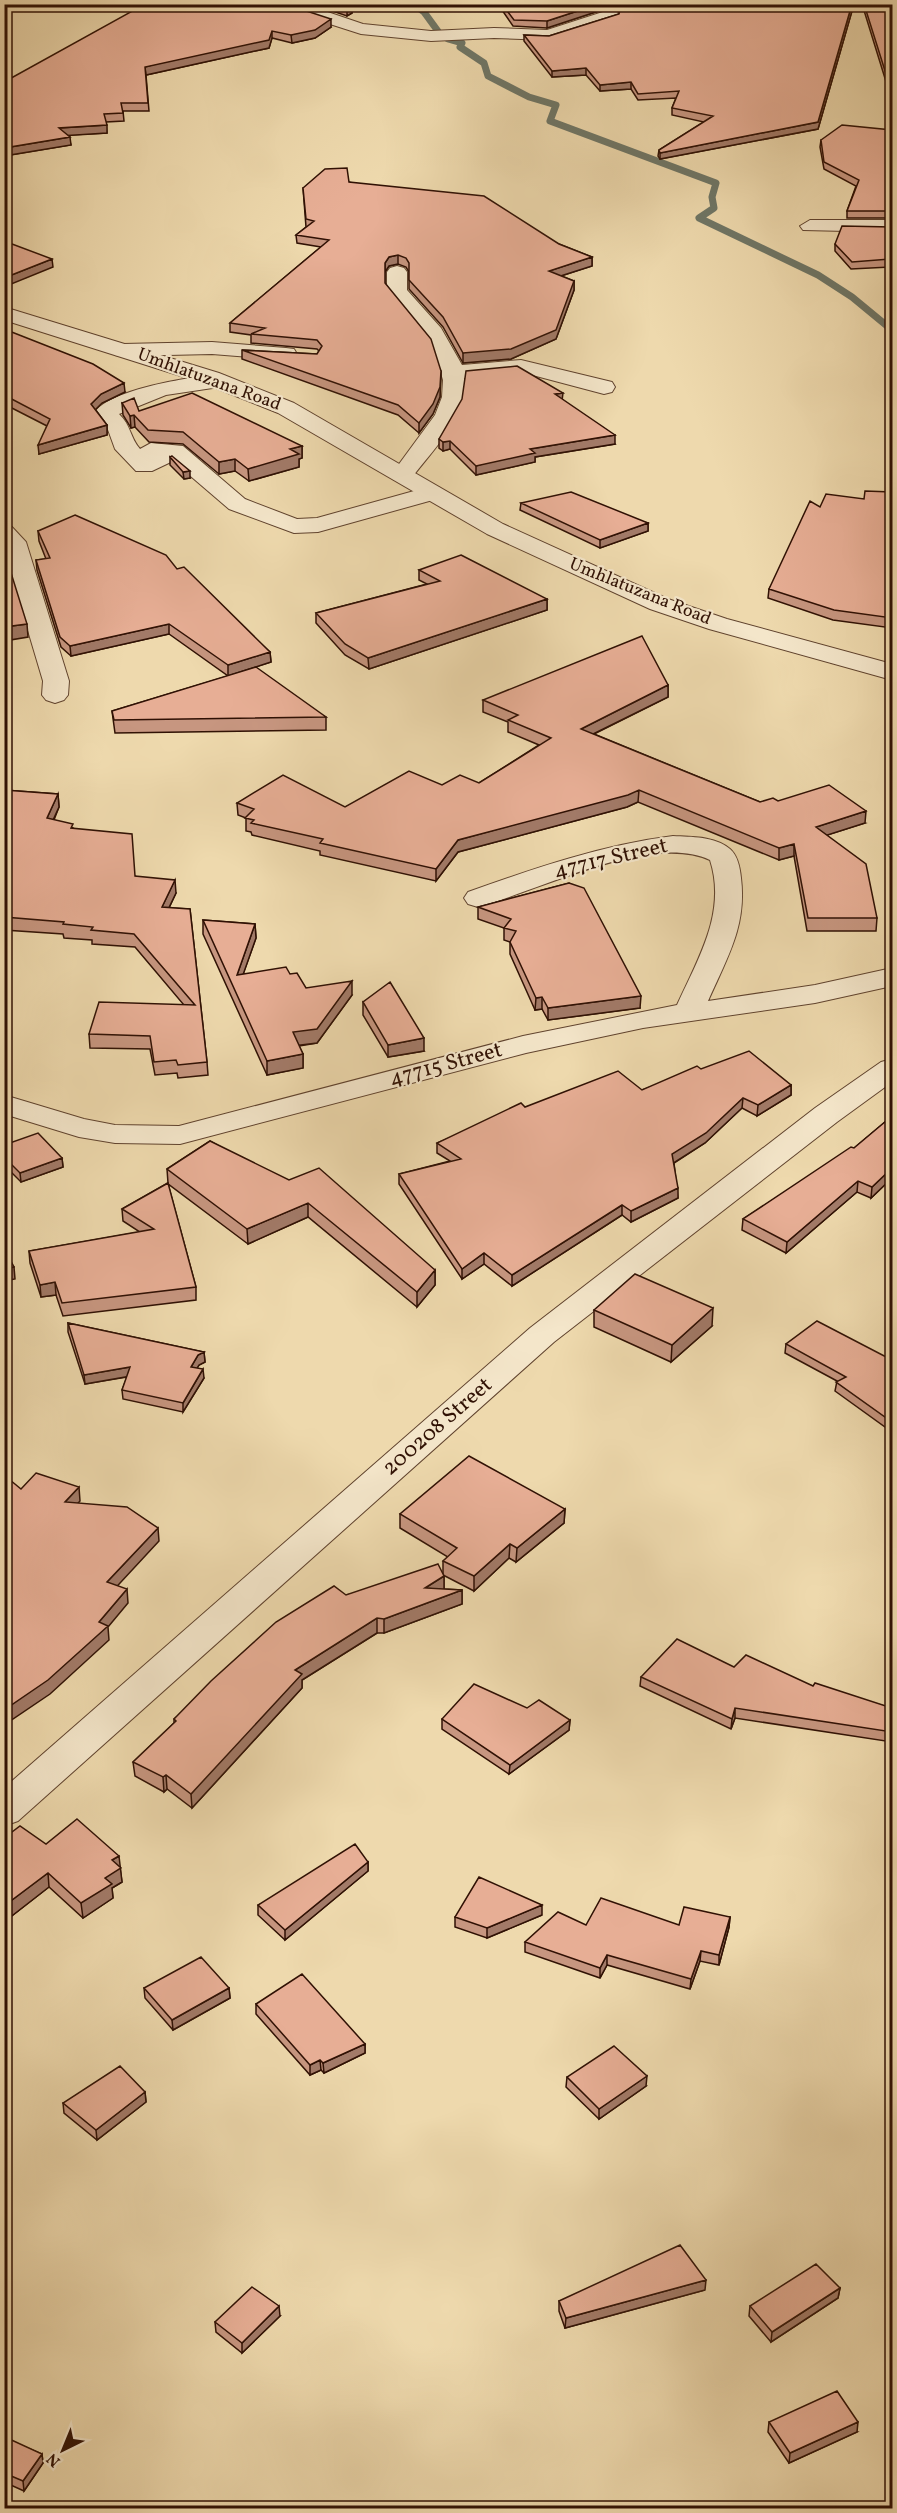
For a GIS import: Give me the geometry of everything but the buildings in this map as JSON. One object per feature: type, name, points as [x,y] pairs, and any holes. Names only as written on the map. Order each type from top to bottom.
[{"type":"street","points":[[286,4],[361,29],[431,36],[494,33],[548,35],[612,14]]},
{"type":"street","points":[[810,226],[892,226]]},
{"type":"street","points":[[397,272],[397,291],[429,325],[456,372],[455,396],[446,416],[402,475]]},
{"type":"street","name":"Umhlatuzana Road","points":[[4,313],[218,381],[286,408],[495,529],[659,604],[718,624],[892,672]]},
{"type":"street","points":[[123,350],[212,348],[309,356]]},
{"type":"street","points":[[456,372],[521,366],[604,387]]},
{"type":"street","points":[[218,381],[189,384],[136,396],[105,413],[118,425],[123,444],[144,466],[163,458],[151,450],[175,451],[237,504],[294,526],[318,525],[432,493]]},
{"type":"street","points":[[4,532],[14,542],[56,681],[55,695]]},
{"type":"street","name":"47717 Street","points":[[478,898],[587,860],[667,844],[688,843],[718,852],[725,860],[728,918],[688,1013]]},
{"type":"street","name":"47715 Street","points":[[4,1104],[79,1128],[115,1134],[180,1135],[523,1045],[643,1019],[815,994],[892,977]]},
{"type":"street","name":"200208 Street","points":[[4,1811],[542,1335],[826,1115],[892,1068]]},
{"type":"waterway","points":[[413,4],[424,12],[440,34]]},
{"type":"waterway","points":[[448,39],[462,43],[460,47],[484,63],[488,76],[529,97],[556,105],[550,121],[716,183],[712,197],[714,208],[699,218],[818,275],[852,297],[892,330]]}]
